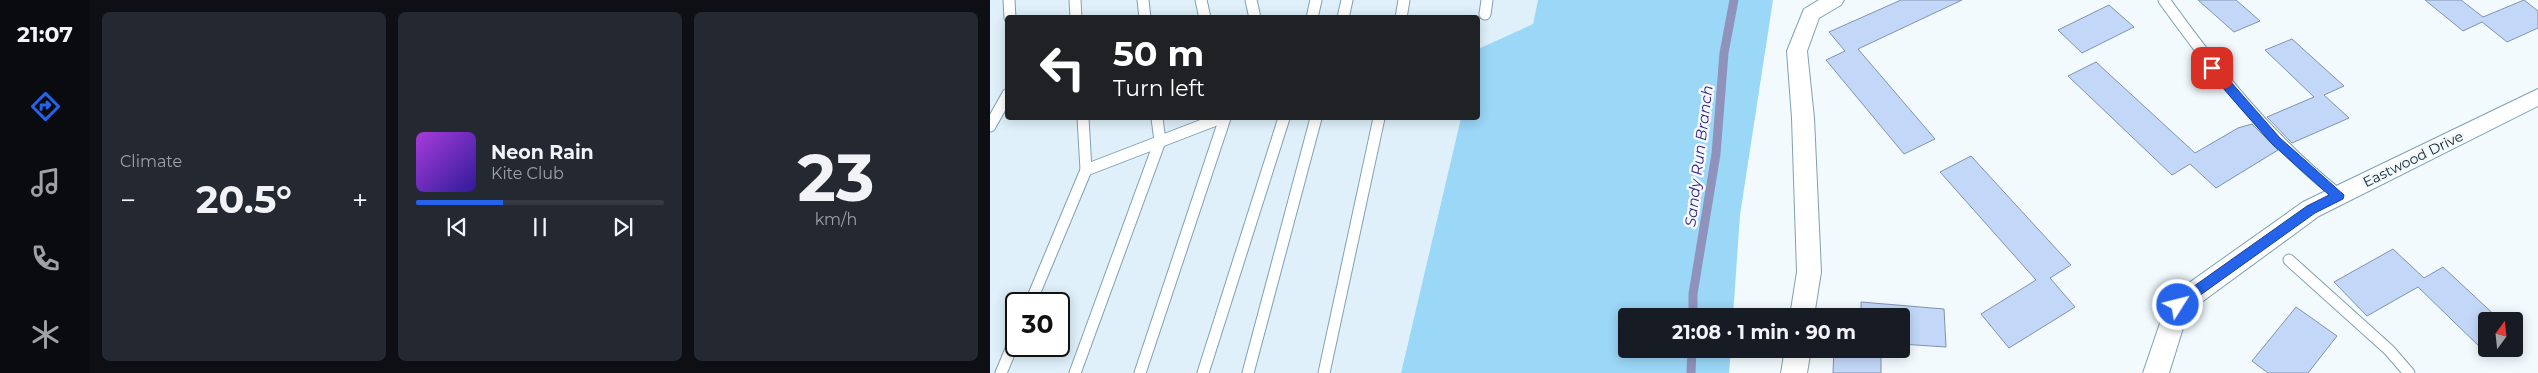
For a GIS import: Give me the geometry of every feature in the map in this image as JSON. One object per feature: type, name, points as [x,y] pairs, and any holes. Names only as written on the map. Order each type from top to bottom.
[{"type":"street","points":[[1803,308],[1809,272],[1803,118],[1797,51],[1811,14],[1834,0]]},
{"type":"street","name":"Eastwood Drive","points":[[2156,373],[2178,305],[2311,209],[2538,97]]},
{"type":"street","points":[[1794,373],[1796,358]]},
{"type":"lane","points":[[1009,0],[1010,15]]},
{"type":"lane","points":[[1075,0],[1076,15]]},
{"type":"lane","points":[[1143,0],[1145,15]]},
{"type":"lane","points":[[1201,0],[1204,15]]},
{"type":"lane","points":[[1251,0],[1254,15]]},
{"type":"lane","points":[[1313,15],[1316,0]]},
{"type":"lane","points":[[1343,15],[1347,0]]},
{"type":"lane","points":[[1401,15],[1404,0]]},
{"type":"lane","points":[[1485,14],[1488,0]]},
{"type":"lane","points":[[2164,0],[2212,68],[2276,141],[2318,180],[2339,195]]},
{"type":"lane","points":[[990,126],[1005,99]]},
{"type":"lane","points":[[1035,292],[1086,170],[1083,120]]},
{"type":"lane","points":[[1075,373],[1160,141],[1157,120]]},
{"type":"lane","points":[[1086,170],[1218,120]]},
{"type":"lane","points":[[1140,373],[1222,120]]},
{"type":"lane","points":[[1203,373],[1283,120]]},
{"type":"lane","points":[[1248,373],[1315,120]]},
{"type":"lane","points":[[1324,373],[1379,120]]},
{"type":"lane","points":[[2289,260],[2389,350],[2409,373]]},
{"type":"lane","points":[[1001,373],[1008,357]]},
{"type":"shaded area","points":[[990,0],[1538,0],[1533,24],[1480,48],[1480,15],[1005,15],[1005,120],[1461,120],[1401,373],[990,373]]},
{"type":"shaded area","points":[[1538,0],[1773,0],[1740,215],[1734,308],[1618,308],[1618,358],[1730,358],[1729,373],[1401,373],[1461,120],[1480,120],[1480,48],[1533,24]]},
{"type":"building","points":[[1901,0],[1962,0],[1858,49],[1935,139],[1904,154],[1826,60],[1845,51],[1829,32]]},
{"type":"building","points":[[2198,0],[2236,0],[2260,21],[2234,32]]},
{"type":"building","points":[[2425,0],[2461,0],[2483,17],[2524,0],[2538,11],[2538,28],[2507,42],[2482,22],[2463,31]]},
{"type":"building","points":[[2109,5],[2134,27],[2082,53],[2058,30]]},
{"type":"building","points":[[2292,39],[2344,86],[2324,95],[2349,118],[2292,143],[2267,117],[2314,97],[2265,50]]},
{"type":"building","points":[[2096,62],[2195,153],[2238,128],[2252,124],[2278,150],[2216,188],[2190,164],[2172,175],[2068,76]]},
{"type":"building","points":[[1971,156],[2071,265],[2050,278],[2075,307],[2009,348],[1981,314],[2036,280],[1940,172]]},
{"type":"building","points":[[2393,249],[2424,278],[2443,267],[2491,312],[2478,312],[2478,345],[2418,287],[2367,316],[2334,282]]},
{"type":"building","points":[[1861,302],[1944,309],[1946,347],[1910,345],[1910,308],[1861,308]]},
{"type":"building","points":[[2296,307],[2337,336],[2308,373],[2268,373],[2252,361]]},
{"type":"building","points":[[1834,358],[1881,358],[1881,373],[1833,373]]},
{"type":"waterway","name":"Sandy Run Branch","points":[[1693,308],[1693,294],[1716,154],[1724,53],[1734,0]]},
{"type":"waterway","name":"Sandy Run Branch","points":[[1691,373],[1692,358]]},
{"type":"route","points":[[2178,305],[2311,209],[2339,195],[2318,180],[2276,141],[2212,68]]}]
